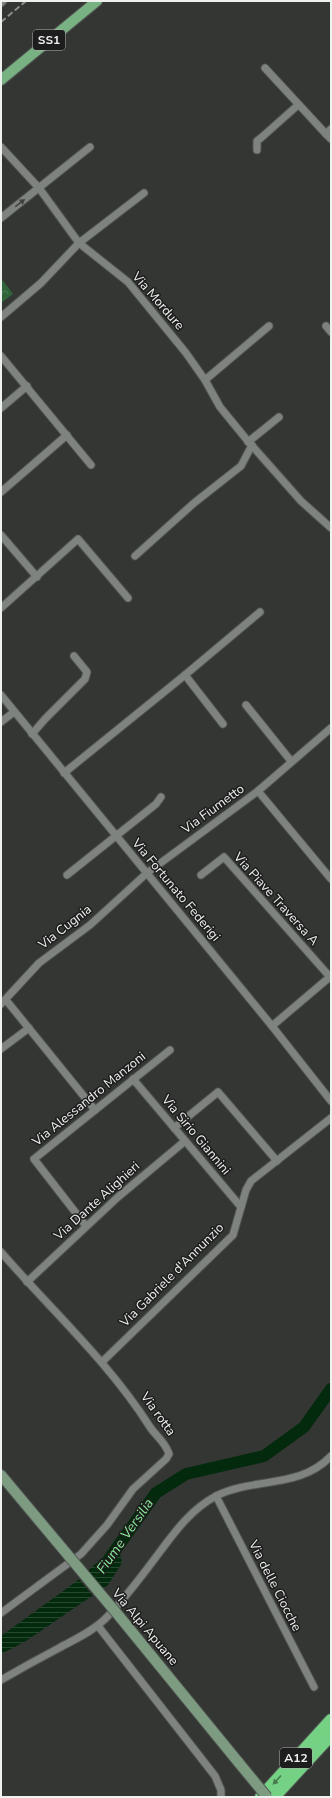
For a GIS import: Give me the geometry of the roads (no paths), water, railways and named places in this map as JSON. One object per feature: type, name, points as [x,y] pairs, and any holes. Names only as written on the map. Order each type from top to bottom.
[{"type":"highway","name":"A12","points":[[261,1797],[331,1720]]},
{"type":"highway","name":"A12","points":[[274,1797],[331,1735]]},
{"type":"main road","name":"SS1","points":[[1,80],[97,1]]},
{"type":"main road","name":"Via Alpi Apuane","points":[[1,1475],[267,1797]]},
{"type":"street","points":[[265,68],[298,105],[329,134]]},
{"type":"street","points":[[257,150],[257,141],[298,105]]},
{"type":"street","name":"Via Mordure","points":[[1,147],[39,188],[79,243],[128,282],[172,336],[205,380],[220,407],[250,444],[300,501],[331,528]]},
{"type":"street","points":[[1,218],[90,147]]},
{"type":"street","points":[[1,317],[41,283],[79,243],[144,193]]},
{"type":"street","points":[[205,380],[269,326]]},
{"type":"street","points":[[326,326],[331,332]]},
{"type":"street","points":[[1,356],[92,465]]},
{"type":"street","points":[[1,408],[27,386]]},
{"type":"street","points":[[134,556],[194,503],[241,466],[250,444],[279,417]]},
{"type":"street","points":[[1,492],[67,435]]},
{"type":"street","points":[[1,534],[37,577]]},
{"type":"street","points":[[1,608],[78,539],[128,598]]},
{"type":"street","points":[[64,773],[260,612]]},
{"type":"street","points":[[32,734],[85,679],[87,672],[74,656]]},
{"type":"street","points":[[185,675],[222,724]]},
{"type":"street","name":"Via Fortunato Federigi","points":[[1,695],[272,1026],[331,1101]]},
{"type":"street","points":[[246,705],[291,761]]},
{"type":"street","points":[[1,722],[14,712]]},
{"type":"street","name":"Via Fiumetto","points":[[147,873],[258,791],[331,728]]},
{"type":"street","points":[[258,791],[331,879]]},
{"type":"street","points":[[67,874],[156,804],[161,797]]},
{"type":"street","name":"Via Piave Traversa A","points":[[201,875],[224,857],[330,976]]},
{"type":"street","name":"Via Cugnia","points":[[3,1002],[39,963],[90,925],[147,873]]},
{"type":"street","points":[[272,1026],[330,976]]},
{"type":"street","points":[[3,1002],[29,1028],[95,1110]]},
{"type":"street","points":[[1,1049],[29,1028]]},
{"type":"street","name":"Via Alessandro Manzoni","points":[[86,1226],[34,1159],[170,1050]]},
{"type":"street","name":"Via Sirio Giannini","points":[[133,1079],[241,1207]]},
{"type":"street","points":[[174,1128],[218,1092],[277,1161]]},
{"type":"street","name":"Via Gabriele d'Annunzio","points":[[103,1361],[233,1235],[246,1190],[251,1181],[331,1118]]},
{"type":"street","name":"Via Dante Alighieri","points":[[27,1282],[118,1196],[185,1141]]},
{"type":"street","name":"Via rotta","points":[[1,1252],[27,1282],[103,1361],[136,1403],[152,1429],[167,1448],[169,1454],[133,1489],[107,1525],[80,1554],[1,1613]]},
{"type":"street","points":[[1,1680],[98,1626],[133,1586],[180,1524],[216,1496],[240,1488],[296,1478],[315,1470],[331,1456]]},
{"type":"street","name":"Via delle Ciocche","points":[[216,1496],[314,1687]]},
{"type":"street","points":[[98,1626],[214,1776],[221,1790],[221,1797]]},
{"type":"waterway","name":"Fiume Versilia","points":[[109,1559],[156,1493],[186,1474],[264,1456],[304,1427],[331,1389]]},
{"type":"railway","points":[[1,22],[26,1]]}]
